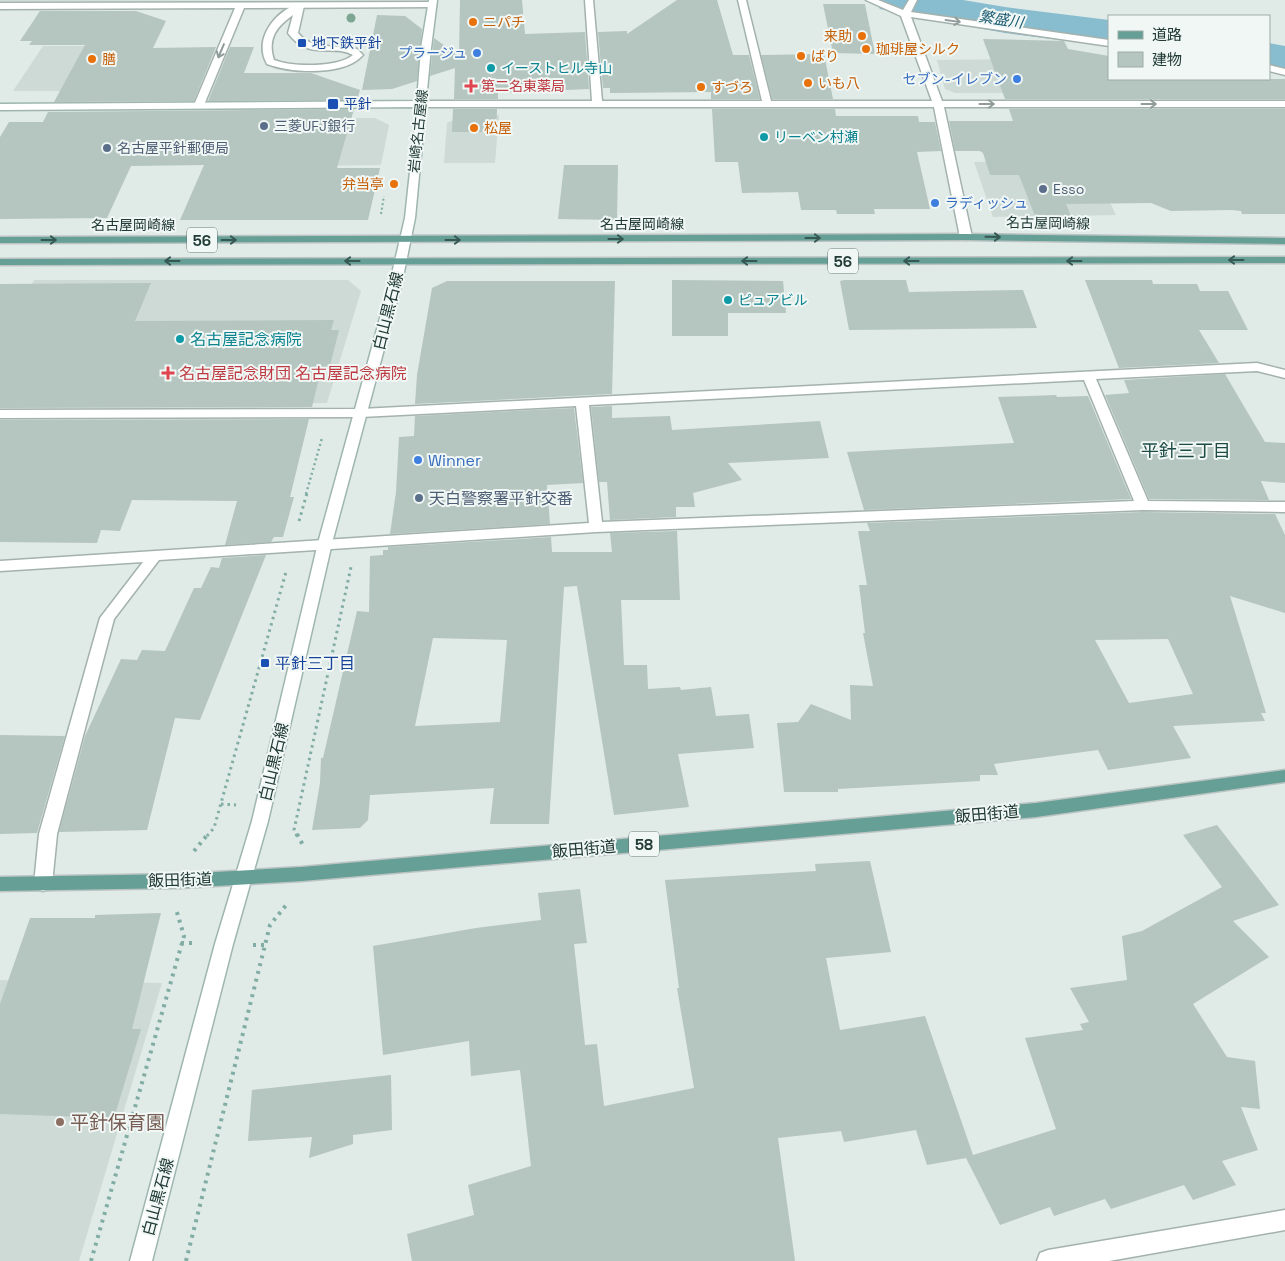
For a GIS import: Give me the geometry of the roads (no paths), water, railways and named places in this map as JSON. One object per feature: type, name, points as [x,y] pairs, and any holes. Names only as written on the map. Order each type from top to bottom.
[{"type":"main road","name":"名古屋岡崎線","points":[[0,240],[966,237],[1285,241]]},
{"type":"main road","name":"56","points":[[0,262],[1285,260]]},
{"type":"main road","name":"飯田街道","points":[[0,884],[243,878],[1036,810],[1285,776]]},
{"type":"street","points":[[589,0],[597,104]]},
{"type":"street","points":[[742,0],[767,103]]},
{"type":"street","points":[[870,0],[905,14],[1108,43]]},
{"type":"street","points":[[913,0],[905,14],[938,104],[966,237]]},
{"type":"street","points":[[0,6],[300,6],[433,3]]},
{"type":"street","name":"岩崎名古屋線","points":[[401,261],[410,218],[426,48],[433,3]]},
{"type":"street","points":[[198,105],[240,6]]},
{"type":"street","points":[[300,6],[293,33],[296,39],[308,46],[354,51],[358,54],[356,59],[351,62],[329,66],[281,66],[270,62],[265,51],[266,43],[275,23],[300,6]]},
{"type":"street","points":[[1270,68],[1285,72]]},
{"type":"street","points":[[0,107],[767,103],[1285,104]]},
{"type":"street","name":"白山黒石線","points":[[141,1261],[243,878],[260,821],[325,543],[401,261]]},
{"type":"street","points":[[0,414],[361,413],[1257,367],[1285,374]]},
{"type":"street","points":[[1088,375],[1143,505]]},
{"type":"street","points":[[582,401],[596,527]]},
{"type":"street","points":[[0,566],[325,543],[596,527],[1143,505],[1285,507]]},
{"type":"street","points":[[43,884],[48,834],[107,618],[155,556]]},
{"type":"street","points":[[1048,1261],[1285,1220]]},
{"type":"waterway","name":"繁盛川","points":[[894,0],[1005,20],[1108,33]]},
{"type":"waterway","name":"繁盛川","points":[[1270,56],[1285,59]]},
{"type":"place","name":"ニパチ","points":[[473,22]]},
{"type":"place","name":"来助","points":[[862,36]]},
{"type":"place","name":"地下鉄平針","points":[[302,43]]},
{"type":"place","name":"珈琲屋シルク","points":[[866,49]]},
{"type":"place","name":"プラージュ","points":[[477,53]]},
{"type":"place","name":"ばり","points":[[801,56]]},
{"type":"place","name":"膳","points":[[92,59]]},
{"type":"place","name":"イーストヒル寺山","points":[[491,68]]},
{"type":"place","name":"セブン-イレブン","points":[[1017,79]]},
{"type":"place","name":"いも八","points":[[808,83]]},
{"type":"place","name":"第二名東薬局","points":[[471,86]]},
{"type":"place","name":"すづろ","points":[[701,87]]},
{"type":"place","name":"平針","points":[[333,104]]},
{"type":"place","name":"三菱UFJ銀行","points":[[264,126]]},
{"type":"place","name":"松屋","points":[[474,128]]},
{"type":"place","name":"リーベン村瀬","points":[[764,137]]},
{"type":"place","name":"名古屋平針郵便局","points":[[107,148]]},
{"type":"place","name":"弁当亭","points":[[394,184]]},
{"type":"place","name":"Esso","points":[[1043,189]]},
{"type":"place","name":"ラディッシュ","points":[[935,203]]},
{"type":"place","name":"ピュアビル","points":[[728,300]]},
{"type":"place","name":"名古屋記念病院","points":[[180,339]]},
{"type":"place","name":"名古屋記念財団 名古屋記念病院","points":[[168,373]]},
{"type":"place","name":"Winner","points":[[418,460]]},
{"type":"place","name":"天白警察署平針交番","points":[[419,498]]},
{"type":"place","name":"平針三丁目","points":[[265,663]]},
{"type":"place","name":"平針保育園","points":[[60,1122]]},
{"type":"district","name":"平針三丁目","points":[[1186,450]]}]
